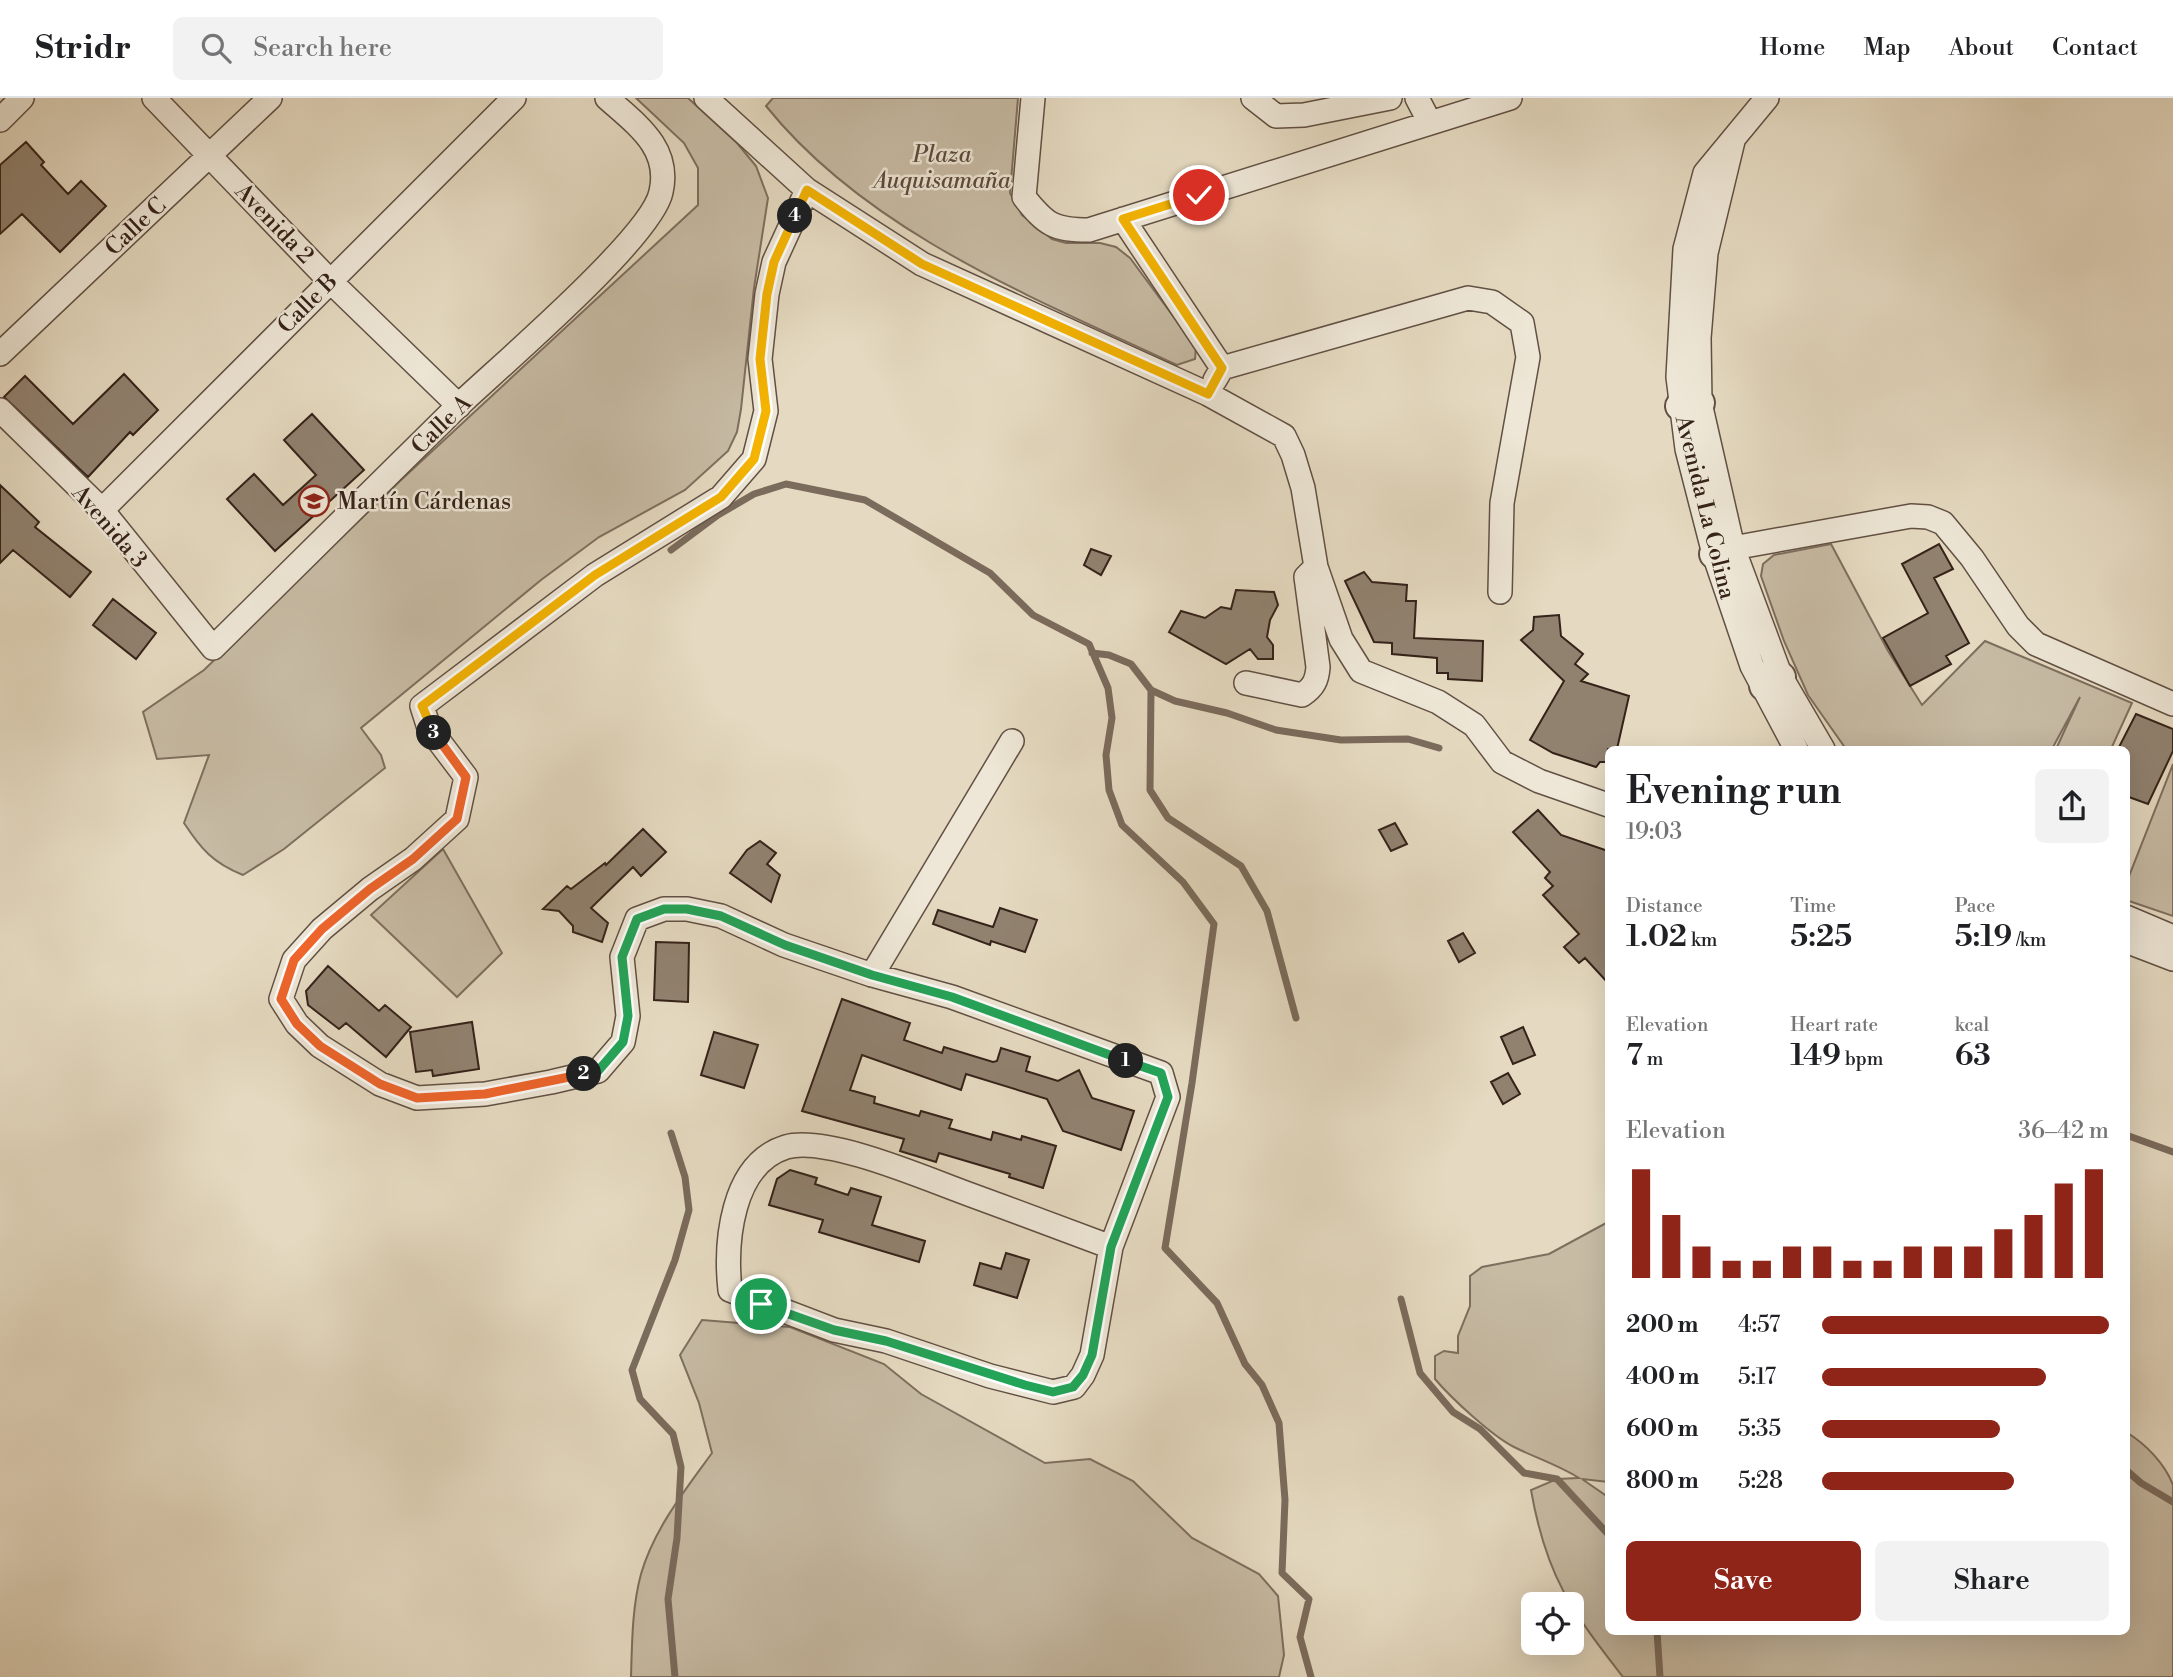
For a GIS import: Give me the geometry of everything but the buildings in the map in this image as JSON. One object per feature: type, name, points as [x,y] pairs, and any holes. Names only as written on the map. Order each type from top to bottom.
[{"type":"street","points":[[0,120],[22,98]]},
{"type":"street","name":"Avenida 2","points":[[154,98],[329,280],[459,406]]},
{"type":"street","name":"Calle C","points":[[0,354],[270,98]]},
{"type":"street","name":"Calle B","points":[[102,510],[329,280],[514,98]]},
{"type":"street","name":"Calle A","points":[[214,648],[459,406],[615,258],[647,220],[661,195],[664,168],[660,154],[649,137],[607,98]]},
{"type":"street","points":[[706,98],[807,190],[922,264],[1208,394],[1284,436],[1303,488],[1316,567],[1341,639],[1362,671],[1438,702],[1474,724],[1502,762],[1539,781],[1605,804]]},
{"type":"street","points":[[1033,98],[1024,197],[1041,219],[1062,230],[1089,230],[1510,98]]},
{"type":"street","points":[[1252,98],[1276,116],[1304,115],[1390,98]]},
{"type":"street","points":[[1417,98],[1430,123]]},
{"type":"street","name":"Avenida La Colina","points":[[1767,98],[1705,173],[1685,249],[1678,377],[1690,405],[1687,449],[1723,551],[1752,666],[1772,681],[1821,746]]},
{"type":"street","points":[[807,190],[774,262],[767,294],[760,359],[766,411],[754,459],[721,497],[595,575],[422,706],[429,728],[466,777],[457,819],[413,859],[370,889],[322,929],[294,960],[281,999],[297,1024],[320,1046],[380,1084],[417,1098],[471,1095],[551,1082],[598,1071],[623,1042],[628,1016],[622,957],[637,919],[664,909],[687,909],[721,916],[785,945],[872,975],[952,997],[1161,1073],[1168,1097],[1111,1247],[1092,1355],[1083,1375],[1073,1387],[1053,1392],[990,1376],[886,1341],[834,1330],[730,1290],[728,1267],[736,1204],[748,1174],[786,1147],[811,1146],[867,1157],[1111,1247]]},
{"type":"street","points":[[1123,219],[1222,368]]},
{"type":"street","points":[[1208,394],[1222,368],[1468,298],[1492,302],[1522,323],[1528,357],[1502,503],[1500,592]]},
{"type":"street","name":"Avenida 3","points":[[0,410],[102,510],[214,648]]},
{"type":"street","points":[[1723,551],[1911,516],[1928,517],[1943,523],[1972,558],[2018,626],[2036,644],[2173,704]]},
{"type":"street","points":[[1246,683],[1302,695],[1312,688],[1317,679],[1318,667],[1306,577],[1316,567]]},
{"type":"street","name":"Avenida La Colina","points":[[1772,681],[1795,746]]},
{"type":"street","points":[[872,975],[1012,741]]},
{"type":"street","points":[[2130,919],[2173,937]]},
{"type":"street","points":[[2130,943],[2173,959]]},
{"type":"green space","points":[[636,98],[688,98],[737,143],[756,166],[768,198],[754,288],[741,409],[737,432],[728,451],[685,490],[599,537],[541,580],[361,728],[381,755],[385,768],[284,849],[243,875],[233,870],[209,854],[184,823],[209,755],[157,759],[143,712],[204,670],[401,480],[698,205],[698,168],[684,143]]},
{"type":"green space","name":"Plaza Auquisamaña","points":[[773,98],[1018,98],[1010,193],[1022,215],[1052,239],[1066,243],[1100,243],[1116,247],[1130,258],[1196,347],[1195,359],[1177,365],[1011,287],[903,226],[853,190],[807,151],[766,106]]},
{"type":"green space","points":[[1831,544],[1888,651],[1922,705],[1985,641],[2132,703],[2112,746],[2057,746],[2080,697],[2054,746],[1844,746],[1808,695],[1784,641],[1761,576],[1763,564],[1774,555]]},
{"type":"green space","points":[[2173,764],[2173,916],[2130,901],[2130,874]]},
{"type":"green space","points":[[443,849],[502,953],[457,997],[371,915]]},
{"type":"green space","points":[[1605,1224],[1605,1482],[1582,1479],[1605,1495],[1605,1635],[2130,1635],[2130,1435],[2154,1455],[2173,1485],[2173,1677],[1623,1677],[1584,1624],[1584,1592],[1563,1591],[1544,1546],[1537,1520],[1531,1490],[1557,1479],[1579,1478],[1505,1442],[1472,1416],[1435,1379],[1435,1356],[1444,1351],[1458,1353],[1458,1336],[1470,1306],[1470,1276],[1482,1267],[1549,1254]]},
{"type":"green space","points":[[702,1320],[790,1327],[884,1364],[921,1394],[1045,1463],[1090,1459],[1133,1481],[1192,1538],[1259,1574],[1278,1596],[1284,1655],[1279,1677],[631,1677],[636,1599],[647,1557],[671,1511],[712,1453],[699,1403],[680,1355]]},
{"type":"waterway","points":[[671,550],[718,515],[754,494],[786,484],[865,500],[990,573],[1033,615],[1089,644],[1108,688],[1112,718],[1106,755],[1109,790],[1122,825],[1183,882],[1214,924],[1165,1248],[1217,1303],[1245,1364],[1262,1385],[1279,1423],[1285,1500],[1282,1573],[1309,1599],[1300,1637],[1311,1677]]},
{"type":"waterway","points":[[1092,653],[1109,655],[1131,664],[1151,690],[1175,701],[1227,713],[1276,730],[1341,740],[1408,739],[1439,748]]},
{"type":"waterway","points":[[1151,690],[1150,790],[1168,818],[1241,866],[1267,911],[1296,1018]]},
{"type":"waterway","points":[[671,1133],[685,1177],[689,1210],[675,1260],[632,1370],[640,1399],[673,1434],[681,1467],[677,1538],[668,1599],[675,1677]]},
{"type":"waterway","points":[[2130,1136],[2173,1152]]},
{"type":"waterway","points":[[1401,1299],[1420,1373],[1453,1412],[1480,1429],[1524,1473],[1557,1479],[1605,1531]]},
{"type":"waterway","points":[[2130,1473],[2173,1502]]},
{"type":"waterway","points":[[1657,1635],[1660,1677]]},
{"type":"place","name":"Martín Cárdenas","points":[[314,501]]},
{"type":"route","points":[[761,1304],[834,1330],[886,1341],[990,1376],[1053,1392],[1073,1387],[1083,1375],[1092,1355],[1111,1247],[1168,1097],[1161,1073],[952,997],[872,975],[785,945],[721,916],[687,909],[664,909],[637,919],[622,957],[628,1016],[623,1042],[598,1071],[485,1094],[417,1098],[380,1084],[320,1046],[297,1024],[281,999],[294,960],[322,929],[370,889],[413,859],[457,819],[466,777],[429,728],[422,706],[595,575],[721,497],[754,459],[766,411],[760,359],[767,294],[774,262],[807,190],[922,264],[1208,394],[1222,368],[1123,219],[1199,195]]}]
